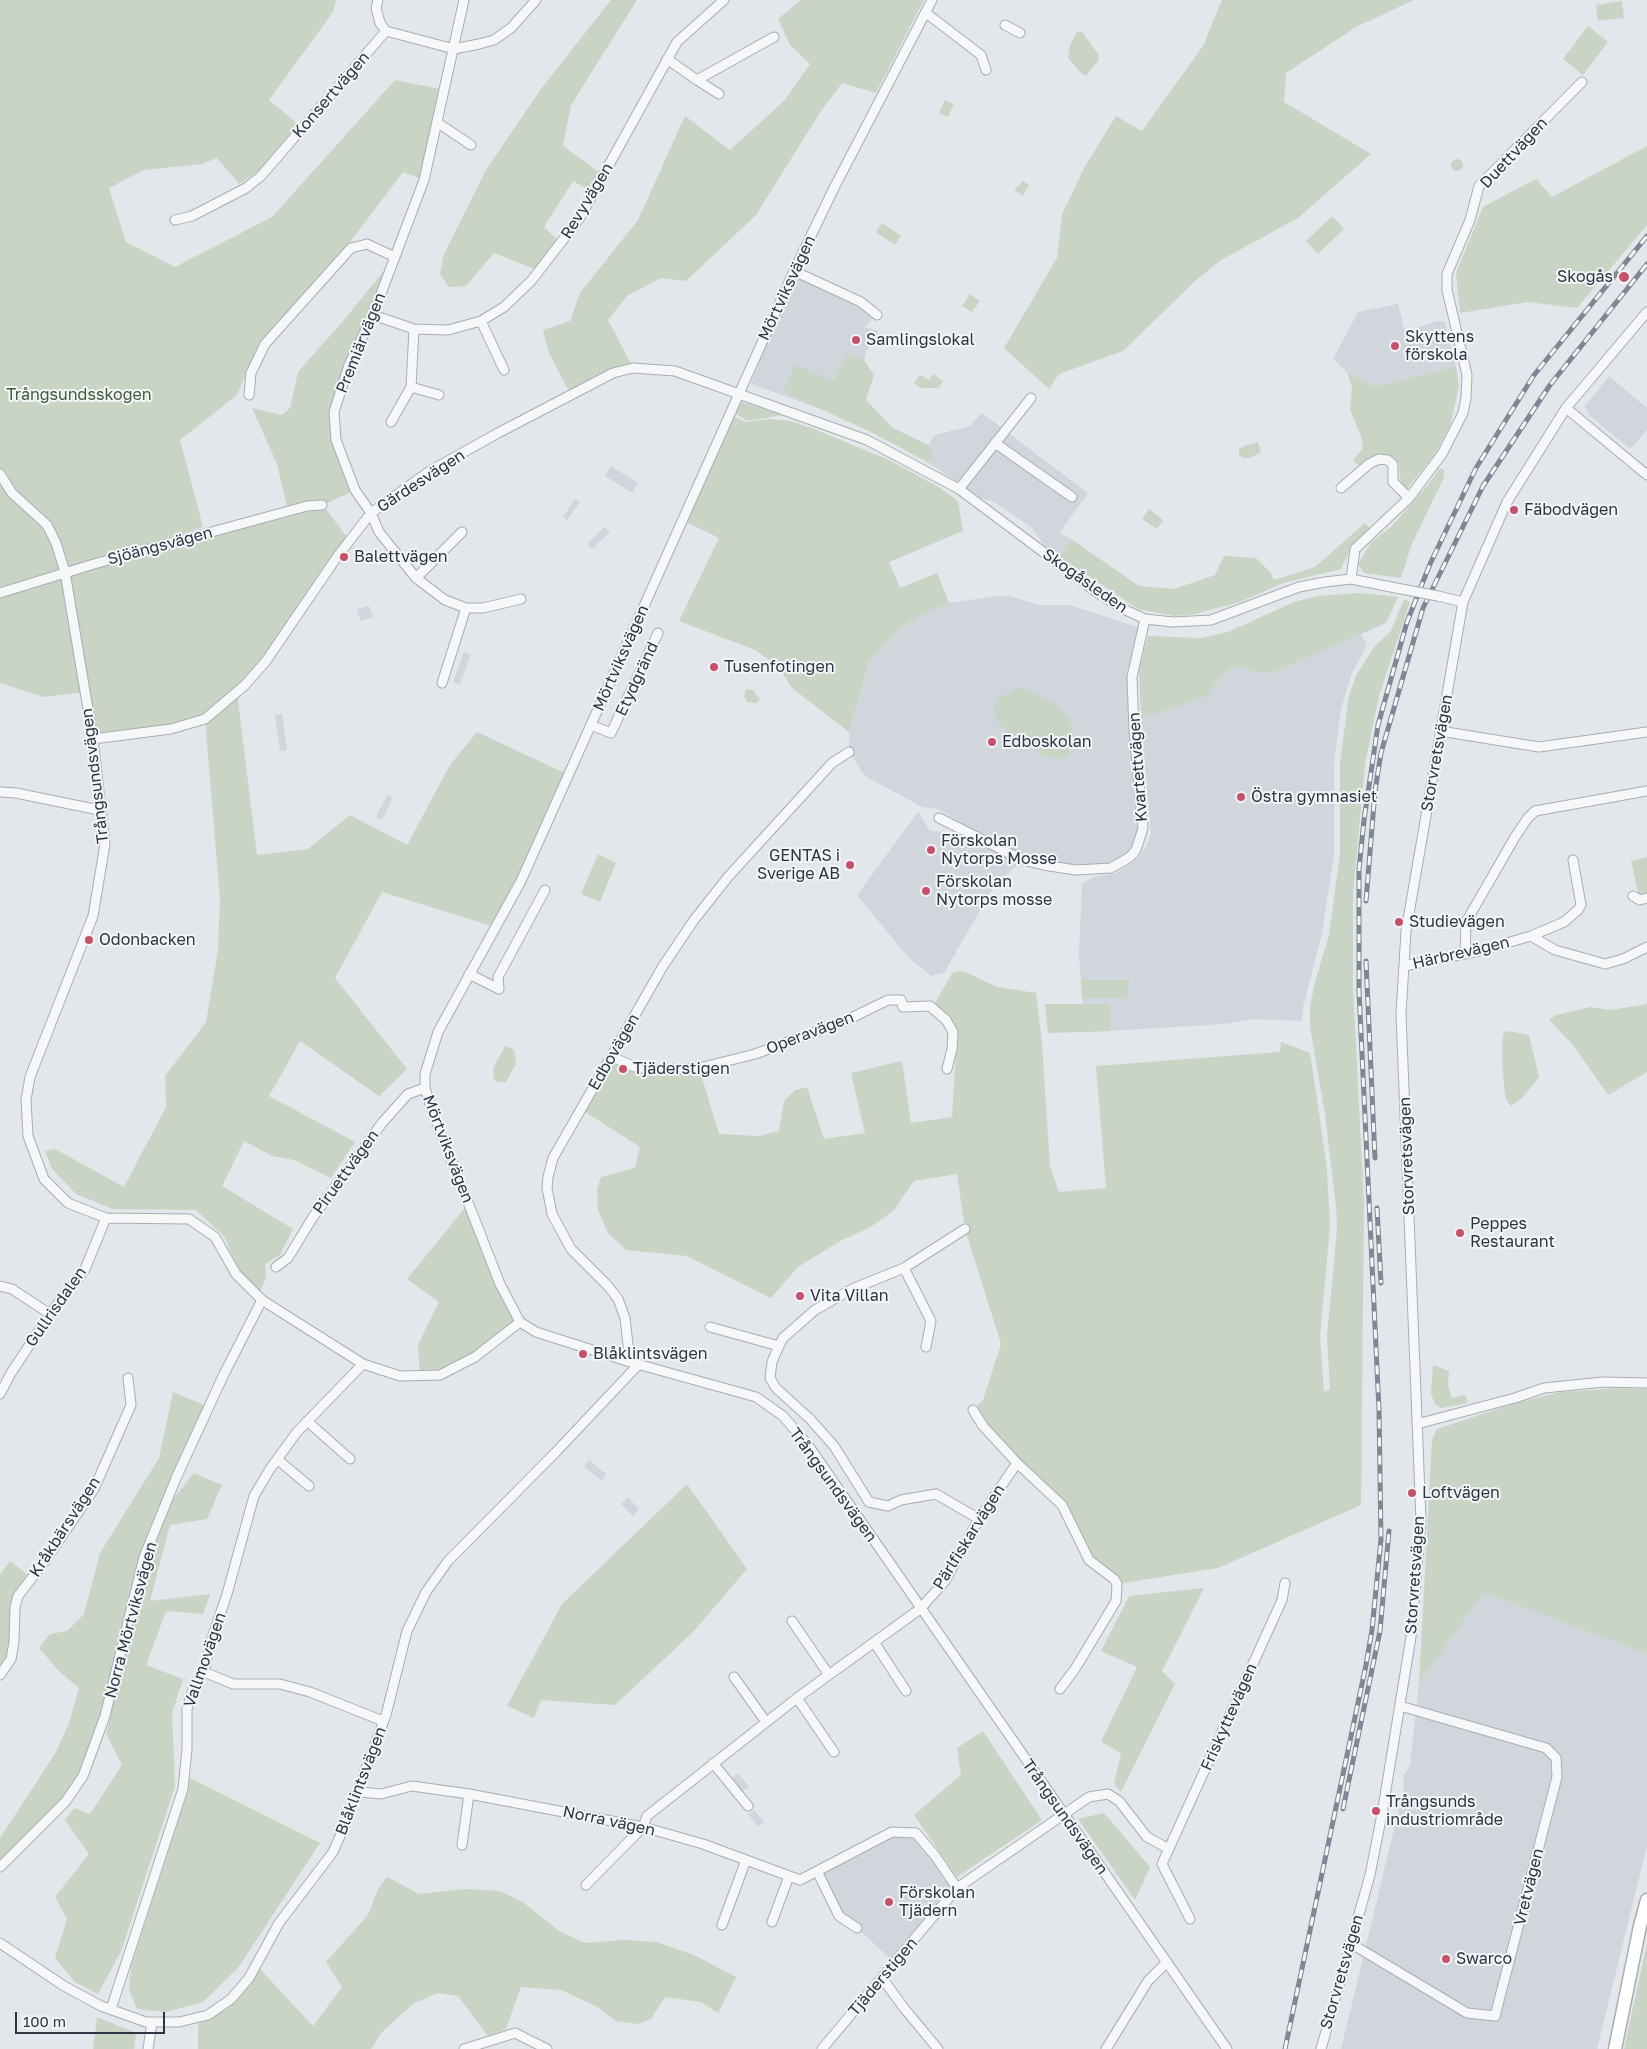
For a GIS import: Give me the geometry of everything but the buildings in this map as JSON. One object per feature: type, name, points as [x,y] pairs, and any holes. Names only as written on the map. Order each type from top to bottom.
[{"type":"street","points":[[378,0],[376,8],[380,24],[386,31],[454,48],[494,40],[510,28],[536,0]]},
{"type":"street","points":[[454,48],[464,0]]},
{"type":"street","name":"Revyvägen","points":[[373,315],[414,329],[448,330],[480,321],[504,307],[532,280],[580,219],[678,42],[724,0]]},
{"type":"street","name":"Mörtviksvägen","points":[[520,1322],[500,1284],[425,1088],[425,1074],[438,1032],[521,881],[738,392],[794,271],[834,188],[932,0]]},
{"type":"street","points":[[926,13],[980,54],[986,70]]},
{"type":"street","points":[[1005,25],[1020,33]]},
{"type":"street","name":"Konsertvägen","points":[[175,220],[192,216],[246,188],[262,176],[386,31]]},
{"type":"street","points":[[697,80],[774,37]]},
{"type":"street","name":"Premiärvägen","points":[[371,513],[355,490],[343,463],[336,440],[334,412],[349,365],[373,315],[424,180],[454,48]]},
{"type":"street","points":[[667,59],[720,94]]},
{"type":"street","name":"Duettvägen","points":[[1350,579],[1355,549],[1409,498],[1442,454],[1458,426],[1466,398],[1467,375],[1447,290],[1447,274],[1470,220],[1479,186],[1582,82]]},
{"type":"street","points":[[438,123],[472,144]]},
{"type":"street","points":[[249,394],[251,373],[265,344],[351,248],[367,244],[395,257]]},
{"type":"street","points":[[794,271],[861,302],[877,315]]},
{"type":"street","name":"Storvretsvägen","points":[[1320,2049],[1372,1866],[1411,1637],[1421,1520],[1402,1023],[1404,966],[1406,932],[1462,602],[1507,502],[1566,408],[1647,312]]},
{"type":"street","points":[[480,321],[504,370]]},
{"type":"street","points":[[392,422],[411,387],[414,329]]},
{"type":"street","name":"Gärdesvägen","points":[[93,739],[171,728],[205,719],[246,685],[266,661],[341,551],[371,513],[430,471],[498,433],[613,374],[633,368],[675,370],[738,392]]},
{"type":"street","points":[[411,387],[439,395]]},
{"type":"street","name":"Skogåsleden","points":[[738,392],[867,440],[959,489],[1057,563],[1121,608],[1145,620],[1173,622],[1211,620],[1299,587],[1350,579],[1462,602]]},
{"type":"street","points":[[959,489],[1031,398]]},
{"type":"street","points":[[1566,408],[1647,475]]},
{"type":"street","points":[[995,443],[1072,497]]},
{"type":"street","points":[[1341,488],[1369,464],[1379,459],[1388,460],[1393,465],[1393,482],[1409,498]]},
{"type":"street","name":"Trångsundsvägen","points":[[0,474],[12,493],[47,526],[56,543],[65,572],[93,739],[99,810],[105,844],[93,916],[34,1064],[26,1100],[28,1136],[44,1179],[68,1204],[106,1218],[189,1219],[215,1237],[236,1274],[262,1300],[363,1364],[400,1376],[440,1375],[475,1357],[520,1322],[536,1332],[634,1363],[756,1397],[783,1416],[808,1445],[1227,2049]]},
{"type":"street","name":"Sjöängsvägen","points":[[0,593],[65,572],[307,506],[322,505]]},
{"type":"street","points":[[371,513],[379,532],[416,578],[446,600],[466,608],[483,608],[521,599]]},
{"type":"street","points":[[416,578],[462,532]]},
{"type":"street","points":[[442,683],[466,608]]},
{"type":"street","name":"Kvartettvägen","points":[[939,818],[1023,860],[1042,865],[1076,870],[1105,869],[1116,866],[1130,857],[1136,850],[1143,828],[1134,732],[1132,677],[1145,620]]},
{"type":"street","name":"Etydgränd","points":[[591,725],[611,733],[658,633]]},
{"type":"street","points":[[1440,731],[1539,748],[1647,732]]},
{"type":"street","name":"Edbovägen","points":[[634,1363],[626,1318],[618,1299],[608,1286],[580,1259],[563,1237],[552,1214],[547,1188],[553,1158],[663,966],[694,920],[728,877],[832,763],[849,752]]},
{"type":"street","points":[[1465,954],[1466,922],[1515,838],[1527,819],[1535,811],[1647,791]]},
{"type":"street","points":[[0,792],[16,793],[99,810]]},
{"type":"street","name":"Härbrevägen","points":[[1404,966],[1465,954],[1531,936],[1564,922],[1578,910],[1580,898],[1573,860]]},
{"type":"street","points":[[469,974],[500,989],[498,976],[545,890]]},
{"type":"street","points":[[1633,896],[1640,900],[1647,898]]},
{"type":"street","points":[[1531,936],[1555,950],[1605,964],[1623,959],[1647,947]]},
{"type":"street","name":"Operavägen","points":[[612,1056],[636,1067],[653,1070],[699,1068],[755,1054],[845,1021],[888,1000],[901,1000],[903,1007],[930,1006],[946,1020],[953,1032],[952,1049],[946,1069]]},
{"type":"street","name":"Piruettvägen","points":[[276,1268],[288,1258],[313,1217],[382,1123],[408,1094],[425,1088]]},
{"type":"street","name":"Gullrisdalen","points":[[0,1394],[11,1373],[50,1314],[85,1269],[106,1218]]},
{"type":"street","points":[[965,1229],[904,1268],[852,1289],[815,1310],[783,1338],[772,1362],[770,1378],[776,1388],[810,1419],[834,1446],[869,1502],[888,1506],[901,1500],[936,1494],[979,1519]]},
{"type":"street","points":[[904,1268],[931,1321],[926,1347]]},
{"type":"street","points":[[0,1286],[12,1289],[50,1314]]},
{"type":"street","name":"Norra Mörtviksvägen","points":[[0,1867],[60,1808],[83,1776],[105,1716],[144,1557],[181,1468],[224,1374],[262,1300]]},
{"type":"street","points":[[710,1327],[779,1346]]},
{"type":"street","name":"Blåklintsvägen","points":[[0,1943],[64,1986],[111,2010],[152,2022],[179,2022],[208,2015],[231,1999],[249,1978],[279,1923],[333,1852],[359,1792],[383,1722],[407,1630],[426,1592],[448,1560],[555,1453],[634,1363]]},
{"type":"street","name":"Vallmovägen","points":[[111,2010],[183,1789],[187,1749],[186,1710],[194,1685],[204,1672],[210,1644],[227,1594],[254,1496],[277,1459],[307,1421],[363,1364]]},
{"type":"street","name":"Kråkbärsvägen","points":[[0,1675],[11,1659],[14,1642],[15,1607],[18,1596],[94,1489],[131,1405],[128,1378]]},
{"type":"street","points":[[1417,1424],[1516,1398],[1544,1388],[1603,1382],[1647,1383]]},
{"type":"street","points":[[973,1410],[983,1426],[1017,1463],[1062,1505],[1089,1560],[1117,1584],[1116,1601],[1075,1669],[1060,1689]]},
{"type":"street","points":[[307,1421],[350,1459]]},
{"type":"street","points":[[277,1459],[309,1486]]},
{"type":"street","name":"Pärlfiskarvägen","points":[[586,1885],[643,1826],[647,1816],[797,1698],[920,1609],[945,1581],[979,1519],[1017,1463]]},
{"type":"street","name":"Friskyttevägen","points":[[1190,1919],[1162,1864],[1282,1600],[1285,1583]]},
{"type":"street","points":[[792,1621],[828,1675]]},
{"type":"street","points":[[874,1642],[906,1691]]},
{"type":"street","points":[[204,1672],[232,1684],[280,1684],[310,1692],[383,1722]]},
{"type":"street","points":[[734,1677],[766,1722]]},
{"type":"street","points":[[797,1698],[834,1752]]},
{"type":"street","name":"Vretvägen","points":[[1350,1942],[1467,2013],[1496,2016],[1557,1777],[1556,1758],[1546,1748],[1400,1706]]},
{"type":"street","points":[[713,1763],[748,1806]]},
{"type":"street","name":"Norra vägen","points":[[359,1792],[381,1794],[412,1786],[469,1794],[643,1826],[800,1880],[892,1832],[916,1833],[936,1857],[957,1888]]},
{"type":"street","points":[[462,1845],[469,1794]]},
{"type":"street","points":[[1063,1814],[1090,1797],[1108,1794],[1119,1801],[1147,1837],[1169,1849]]},
{"type":"street","name":"Tjäderstigen","points":[[822,2049],[957,1888],[1063,1814]]},
{"type":"street","points":[[722,1925],[746,1860]]},
{"type":"street","points":[[816,1871],[839,1916],[857,1928]]},
{"type":"street","points":[[772,1922],[789,1876]]},
{"type":"street","points":[[1615,2049],[1647,1900]]},
{"type":"street","points":[[1106,2049],[1148,1981],[1167,1962]]},
{"type":"street","points":[[882,1978],[938,2049]]},
{"type":"street","points":[[148,2049],[152,2022]]},
{"type":"street","points":[[464,2049],[516,2033],[547,2049]]},
{"type":"shaded area","points":[[794,271],[877,315],[864,327],[879,331],[866,351],[864,360],[847,355],[818,408],[751,384]]},
{"type":"shaded area","name":"Skyttens förskola","points":[[1398,304],[1405,332],[1437,321],[1445,322],[1456,367],[1375,387],[1347,372],[1333,359],[1358,312]]},
{"type":"shaded area","points":[[1609,376],[1647,408],[1647,430],[1630,449],[1589,415],[1585,406]]},
{"type":"shaded area","points":[[982,413],[1088,493],[1059,533],[1071,539],[1060,557],[1044,545],[1032,528],[994,502],[981,498],[929,463],[933,453],[928,445],[935,435],[970,426]]},
{"type":"shaded area","points":[[611,466],[638,483],[632,493],[605,476]]},
{"type":"shaded area","points":[[575,499],[580,502],[567,520],[563,517]]},
{"type":"shaded area","points":[[604,527],[610,532],[592,549],[587,544]]},
{"type":"shaded area","name":"Edboskolan","points":[[996,596],[1009,596],[1039,605],[1069,605],[1143,629],[1132,677],[1143,828],[1136,850],[1099,870],[1023,860],[994,886],[944,973],[931,976],[908,957],[857,895],[918,812],[930,831],[948,833],[1020,858],[938,809],[922,807],[865,776],[849,752],[849,732],[869,661],[896,632],[918,616],[949,603]]},
{"type":"shaded area","points":[[369,606],[373,617],[361,621],[357,609]]},
{"type":"shaded area","name":"Östra gymnasiet","points":[[1361,634],[1367,645],[1352,673],[1341,709],[1334,762],[1334,856],[1322,933],[1303,1007],[1302,1021],[1254,1019],[1224,1024],[1093,1032],[1089,1029],[1082,998],[1079,954],[1082,884],[1093,877],[1116,873],[1135,861],[1146,848],[1151,833],[1141,719],[1206,697],[1225,672],[1234,666],[1255,672],[1272,673]]},
{"type":"shaded area","points":[[464,652],[471,654],[460,685],[453,682]]},
{"type":"shaded area","points":[[282,714],[287,750],[280,751],[275,715]]},
{"type":"shaded area","points":[[387,795],[393,798],[382,820],[376,817]]},
{"type":"shaded area","points":[[589,1460],[606,1474],[602,1481],[584,1467]]},
{"type":"shaded area","points":[[628,1497],[639,1509],[633,1516],[621,1504]]},
{"type":"shaded area","points":[[1484,1591],[1647,1654],[1647,1845],[1597,2049],[1341,2049],[1404,1788],[1403,1776],[1410,1765],[1419,1683]]},
{"type":"shaded area","points":[[737,1773],[750,1787],[742,1791],[731,1779]]},
{"type":"shaded area","points":[[754,1810],[764,1822],[758,1827],[748,1814]]},
{"type":"shaded area","name":"Förskolan Tjädern","points":[[892,1832],[916,1833],[957,1888],[895,1963],[857,1928],[839,1916],[817,1871]]},
{"type":"green space","name":"Trångsundsskogen","points":[[0,0],[336,0],[333,12],[269,100],[298,124],[258,172],[239,184],[217,158],[202,164],[144,170],[109,188],[126,242],[175,267],[272,217],[395,80],[445,90],[424,180],[403,172],[344,250],[275,326],[256,351],[237,395],[180,440],[203,527],[75,569],[288,511],[277,464],[252,408],[282,415],[290,408],[298,372],[344,320],[395,257],[334,412],[336,440],[355,490],[323,505],[349,540],[266,661],[237,692],[257,855],[308,849],[350,815],[407,845],[450,765],[477,732],[569,775],[495,927],[382,892],[335,978],[407,1069],[379,1096],[300,1041],[269,1096],[355,1142],[331,1178],[294,1160],[272,1156],[244,1141],[222,1186],[293,1229],[280,1255],[265,1264],[266,1278],[260,1291],[239,1271],[224,1236],[196,1210],[113,1209],[76,1194],[52,1169],[45,1151],[55,1149],[124,1187],[166,1107],[165,1076],[206,1022],[218,950],[220,899],[205,719],[93,739],[85,692],[44,697],[0,683]]},
{"type":"green space","points":[[611,0],[637,0],[571,105],[563,146],[603,175],[594,193],[573,181],[544,227],[561,243],[539,271],[494,253],[466,286],[449,287],[440,274],[444,254],[486,170],[541,89]]},
{"type":"green space","points":[[801,0],[924,0],[876,93],[842,83],[821,111],[756,215],[686,281],[661,278],[627,296],[608,320],[633,368],[571,395],[549,353],[543,330],[570,321],[580,293],[638,220],[685,116],[730,150],[784,101],[810,64],[790,45],[778,19]]},
{"type":"green space","points":[[1222,0],[1414,0],[1356,27],[1286,73],[1284,102],[1371,154],[1298,218],[1221,260],[1195,281],[1123,351],[1059,374],[1049,389],[1004,348],[1057,258],[1062,215],[1084,168],[1116,116],[1142,131],[1203,46]]},
{"type":"green space","points":[[1622,1],[1624,18],[1598,21],[1596,5]]},
{"type":"green space","points":[[1588,26],[1608,42],[1583,75],[1563,59]]},
{"type":"green space","points":[[1077,32],[1082,32],[1099,55],[1098,61],[1086,76],[1068,58],[1070,45]]},
{"type":"green space","points":[[945,100],[954,104],[948,117],[939,113]]},
{"type":"green space","points":[[1647,146],[1647,225],[1577,308],[1528,302],[1460,313],[1456,273],[1483,207],[1536,179],[1552,197]]},
{"type":"green space","points":[[1455,159],[1459,159],[1463,165],[1459,171],[1455,171],[1451,167],[1451,163]]},
{"type":"green space","points":[[1023,181],[1029,185],[1023,196],[1014,190]]},
{"type":"green space","points":[[1332,216],[1344,229],[1318,254],[1306,241]]},
{"type":"green space","points":[[882,223],[901,236],[895,245],[876,232]]},
{"type":"green space","points":[[970,294],[980,301],[972,312],[962,306]]},
{"type":"green space","points":[[847,354],[864,360],[874,375],[866,400],[893,428],[928,445],[933,453],[929,463],[871,432],[783,392],[796,364],[833,381]]},
{"type":"green space","points":[[1456,367],[1459,386],[1450,426],[1434,455],[1407,489],[1401,484],[1399,464],[1394,457],[1380,454],[1368,458],[1360,466],[1353,461],[1363,448],[1361,436],[1350,409],[1352,388],[1347,372],[1375,387]]},
{"type":"green space","points":[[933,374],[943,381],[938,388],[922,388],[914,383],[920,375],[929,380]]},
{"type":"green space","points":[[738,402],[782,415],[746,420],[734,413]]},
{"type":"green space","points":[[730,415],[745,422],[771,419],[790,421],[814,429],[889,460],[940,488],[958,501],[963,531],[889,562],[900,588],[937,573],[949,603],[918,616],[896,632],[869,661],[849,732],[792,688],[777,665],[755,650],[679,621],[719,538],[682,520]]},
{"type":"green space","points":[[1258,442],[1261,452],[1250,458],[1243,458],[1239,455],[1239,449]]},
{"type":"green space","points":[[1440,468],[1444,470],[1444,477],[1411,546],[1401,578],[1364,573],[1358,564],[1371,542],[1390,528],[1428,485]]},
{"type":"green space","points":[[1149,509],[1163,520],[1157,529],[1142,519]]},
{"type":"green space","points":[[1365,523],[1370,528],[1351,547],[1341,569],[1283,583],[1240,602],[1195,614],[1174,616],[1138,609],[1060,557],[1071,539],[1139,586],[1174,589],[1215,575],[1224,556],[1256,558],[1270,572],[1274,580],[1315,567]]},
{"type":"green space","points":[[1359,593],[1398,597],[1386,623],[1272,673],[1255,672],[1234,666],[1225,672],[1206,697],[1141,719],[1139,670],[1148,636],[1201,638],[1228,632],[1294,602],[1317,596]]},
{"type":"green space","points":[[1404,599],[1410,602],[1379,696],[1365,764],[1353,893],[1353,989],[1364,1202],[1361,1505],[1218,1568],[1117,1584],[1089,1560],[1068,1514],[973,1410],[983,1400],[1001,1344],[965,1229],[957,1174],[914,1181],[893,1211],[869,1228],[840,1241],[798,1267],[771,1298],[687,1256],[626,1250],[608,1233],[598,1210],[597,1189],[601,1177],[635,1168],[640,1147],[581,1109],[612,1057],[635,1067],[699,1068],[719,1134],[759,1136],[779,1131],[784,1101],[795,1090],[807,1087],[824,1139],[865,1133],[851,1073],[902,1061],[911,1123],[952,1117],[957,1034],[934,1005],[953,972],[963,971],[997,987],[1036,993],[1042,1043],[1050,1167],[1059,1192],[1106,1188],[1096,1066],[1280,1052],[1281,1042],[1310,1053],[1320,1119],[1327,1170],[1330,1227],[1320,1336],[1324,1392],[1330,1389],[1327,1336],[1337,1229],[1336,1206],[1325,1115],[1310,1027],[1310,1007],[1315,982],[1329,935],[1340,854],[1340,763],[1349,695],[1357,674],[1374,647],[1391,631]]},
{"type":"green space","points":[[1025,688],[1056,704],[1068,716],[1072,727],[1069,755],[1061,759],[1042,756],[1027,743],[1008,733],[995,718],[994,707],[1000,698],[1016,689]]},
{"type":"green space","points":[[746,689],[753,690],[760,700],[756,703],[747,702],[744,696]]},
{"type":"green space","points":[[598,854],[616,863],[600,902],[581,894]]},
{"type":"green space","points":[[1647,857],[1647,894],[1639,896],[1631,861]]},
{"type":"green space","points":[[1081,980],[1129,980],[1127,998],[1082,998]]},
{"type":"green space","points":[[1045,1004],[1110,1004],[1110,1031],[1048,1033]]},
{"type":"green space","points":[[1647,1004],[1647,1072],[1608,1095],[1573,1045],[1549,1020],[1556,1015],[1590,1007],[1611,1010]]},
{"type":"green space","points":[[1508,1031],[1529,1035],[1539,1077],[1523,1097],[1511,1106],[1506,1099],[1502,1056],[1503,1034]]},
{"type":"green space","points":[[505,1046],[514,1050],[516,1064],[506,1082],[498,1082],[494,1079],[493,1069]]},
{"type":"green space","points":[[469,1203],[520,1322],[475,1357],[440,1375],[420,1376],[418,1345],[439,1302],[407,1279]]},
{"type":"green space","points":[[1433,1365],[1449,1371],[1448,1385],[1452,1398],[1465,1395],[1468,1403],[1441,1408],[1435,1404],[1431,1394]]},
{"type":"green space","points":[[1619,1388],[1647,1389],[1647,1654],[1484,1592],[1419,1683],[1432,1440],[1437,1429],[1516,1403],[1561,1392]]},
{"type":"green space","points":[[173,1392],[209,1407],[144,1557],[121,1657],[83,1776],[0,1867],[0,1838],[56,1752],[69,1723],[79,1688],[60,1672],[39,1648],[50,1634],[67,1631],[84,1614],[100,1553],[159,1458]]},
{"type":"green space","points":[[194,1473],[222,1485],[207,1519],[170,1525],[150,1601],[210,1594],[203,1614],[166,1611],[146,1665],[183,1679],[172,1713],[175,1786],[122,1949],[98,1994],[75,1982],[55,1958],[67,1919],[55,1897],[89,1854],[65,1820],[74,1808],[90,1814],[122,1765],[106,1734],[149,1558],[170,1503]]},
{"type":"green space","points":[[687,1484],[747,1569],[694,1631],[615,1705],[541,1700],[534,1718],[507,1706],[562,1604]]},
{"type":"green space","points":[[10,1561],[32,1578],[18,1596],[14,1642],[0,1675],[0,1575]]},
{"type":"green space","points":[[1204,1588],[1162,1671],[1175,1684],[1121,1792],[1114,1784],[1121,1753],[1101,1742],[1137,1667],[1101,1651],[1129,1596]]},
{"type":"green space","points":[[983,1731],[1042,1820],[957,1877],[914,1815],[961,1775],[957,1748]]},
{"type":"green space","points":[[190,1778],[320,1843],[238,1968],[203,2002],[166,2012],[137,2009],[129,1990],[131,1966],[188,1792]]},
{"type":"green space","points":[[1104,1813],[1150,1867],[1135,1900],[1078,1819]]},
{"type":"green space","points":[[387,1877],[419,1894],[464,1889],[500,1891],[523,1902],[559,1931],[585,1943],[624,1940],[657,1942],[696,1956],[736,1977],[718,2013],[701,2002],[665,1997],[651,2019],[638,2024],[616,2021],[598,2007],[561,1990],[521,1987],[506,2029],[488,2036],[458,1996],[438,1993],[414,2003],[382,2032],[371,2049],[198,2049],[198,2024],[210,2017],[259,1968],[313,2026],[342,1987],[326,1962],[368,1915],[378,1889]]},
{"type":"green space","points":[[1647,1943],[1647,2049],[1624,2049]]},
{"type":"green space","points":[[97,2017],[136,2033],[134,2049],[93,2049]]},
{"type":"railway","points":[[1285,2049],[1366,1665],[1372,1630],[1381,1539],[1379,1410],[1359,991],[1359,869],[1378,725],[1407,622],[1430,564],[1476,468],[1534,375],[1647,236]]},
{"type":"railway","points":[[1366,901],[1375,791],[1381,753],[1423,608],[1483,486],[1550,385],[1647,264]]},
{"type":"railway","points":[[1366,961],[1375,1158]]},
{"type":"railway","points":[[1377,1208],[1381,1283]]},
{"type":"railway","points":[[1343,1809],[1380,1631],[1389,1531]]},
{"type":"place","name":"Skogås","points":[[1624,277]]},
{"type":"place","name":"Samlingslokal","points":[[856,340]]},
{"type":"place","name":"Skyttens förskola","points":[[1395,346]]},
{"type":"place","name":"Fäbodvägen","points":[[1514,510]]},
{"type":"place","name":"Balettvägen","points":[[344,557]]},
{"type":"place","name":"Tusenfotingen","points":[[714,667]]},
{"type":"place","name":"Edboskolan","points":[[992,742]]},
{"type":"place","name":"Östra gymnasiet","points":[[1241,797]]},
{"type":"place","name":"Förskolan Nytorps Mosse","points":[[931,850]]},
{"type":"place","name":"GENTAS i Sverige AB","points":[[850,865]]},
{"type":"place","name":"Förskolan Nytorps mosse","points":[[926,891]]},
{"type":"place","name":"Studievägen","points":[[1399,922]]},
{"type":"place","name":"Odonbacken","points":[[89,940]]},
{"type":"place","name":"Tjäderstigen","points":[[623,1069]]},
{"type":"place","name":"Peppes Restaurant","points":[[1460,1233]]},
{"type":"place","name":"Vita Villan","points":[[800,1296]]},
{"type":"place","name":"Blåklintsvägen","points":[[583,1354]]},
{"type":"place","name":"Loftvägen","points":[[1412,1493]]},
{"type":"place","name":"Trångsunds industriområde","points":[[1376,1811]]},
{"type":"place","name":"Förskolan Tjädern","points":[[889,1902]]},
{"type":"place","name":"Swarco","points":[[1446,1959]]}]
